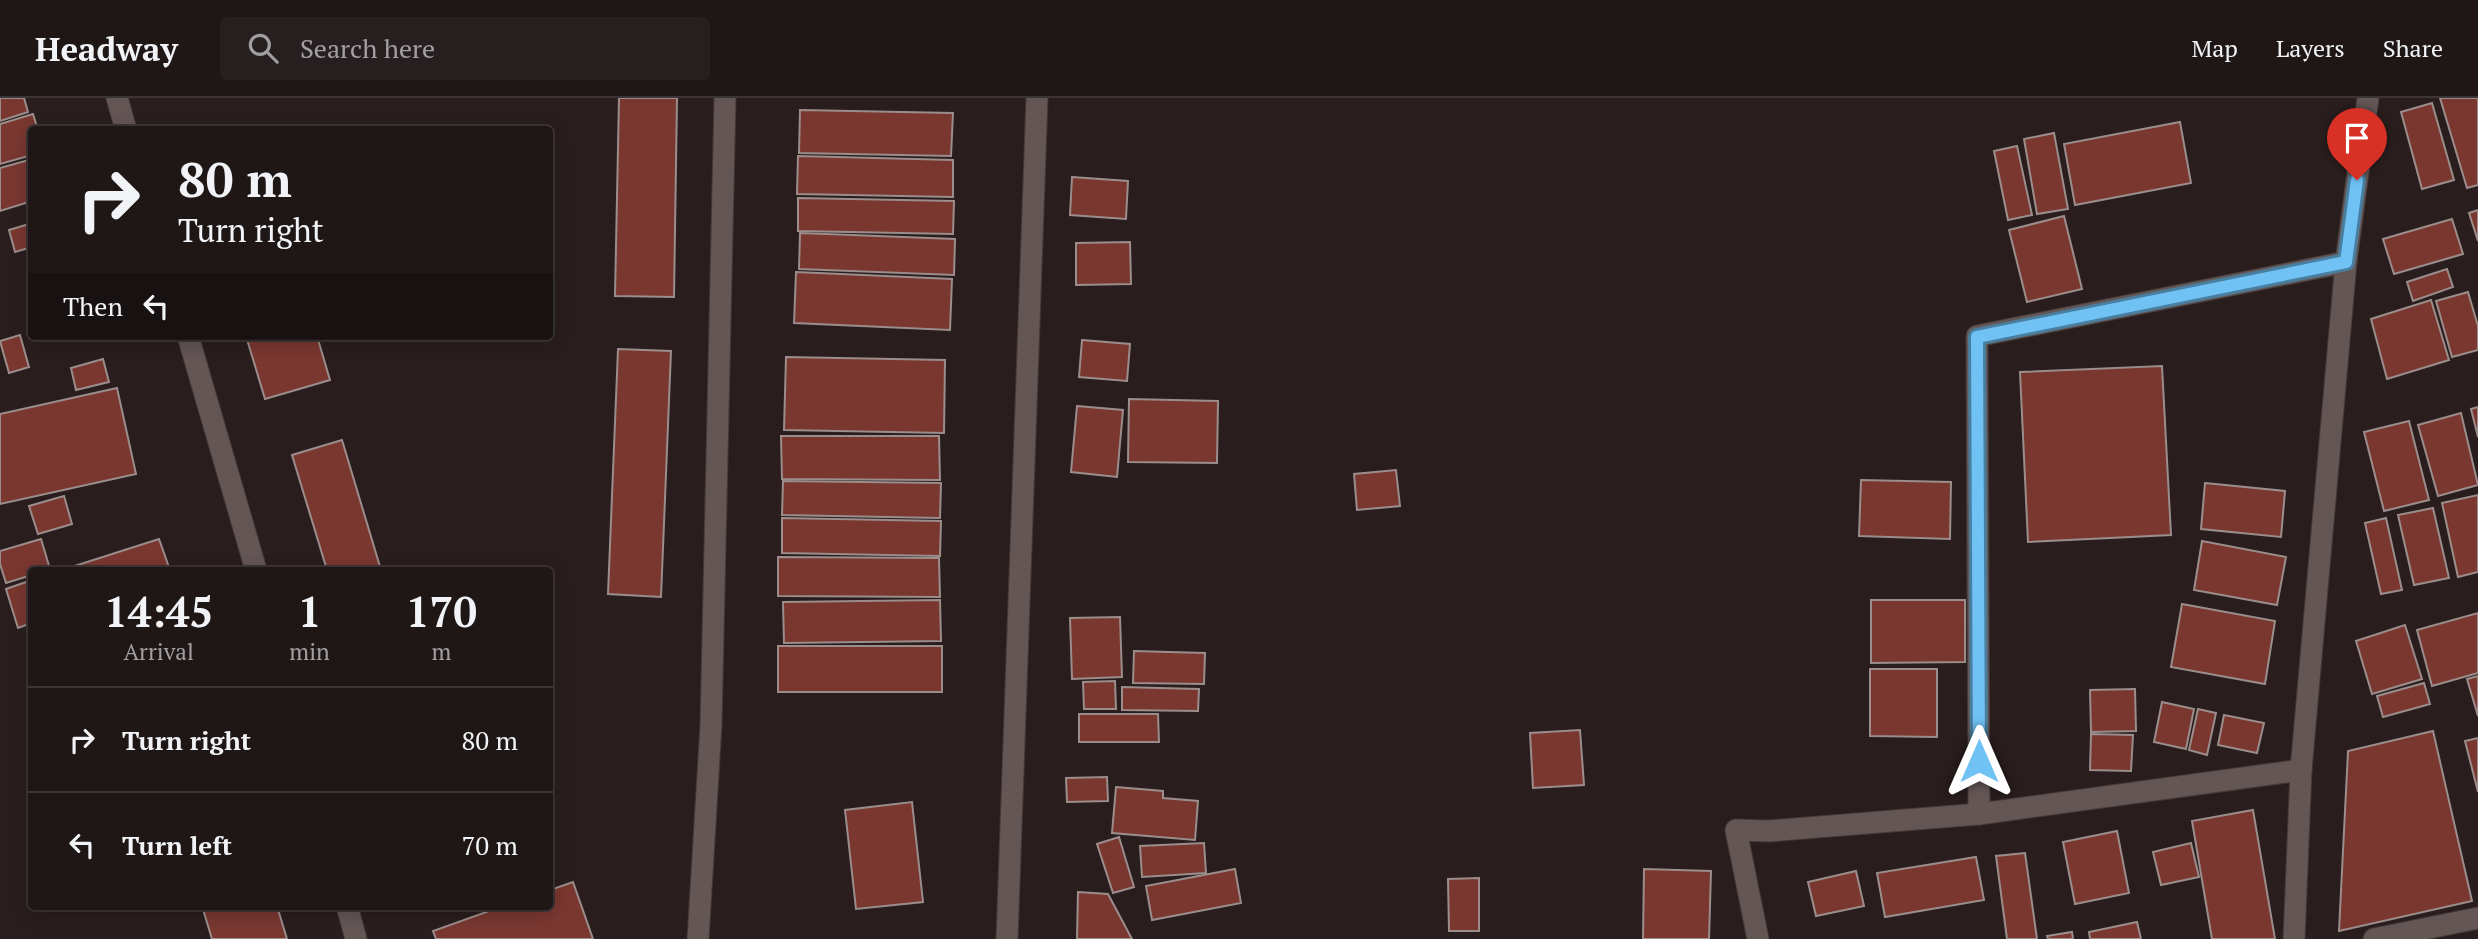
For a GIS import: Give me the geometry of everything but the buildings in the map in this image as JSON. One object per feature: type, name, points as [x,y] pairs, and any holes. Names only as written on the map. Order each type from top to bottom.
[{"type":"street","points":[[117,98],[125,126]]},
{"type":"street","points":[[698,939],[712,725],[725,98]]},
{"type":"street","points":[[1007,939],[1037,98]]},
{"type":"street","points":[[2294,939],[2301,770],[2346,262],[2368,98]]},
{"type":"street","points":[[1979,814],[1977,337],[2346,262]]},
{"type":"street","points":[[189,340],[255,567]]},
{"type":"street","points":[[1758,939],[1736,830],[1769,831],[1979,814],[2301,770]]},
{"type":"street","points":[[348,910],[356,939]]},
{"type":"street","points":[[2374,939],[2478,918]]},
{"type":"route","points":[[1979,761],[1977,337],[2346,262],[2357,180]]}]
